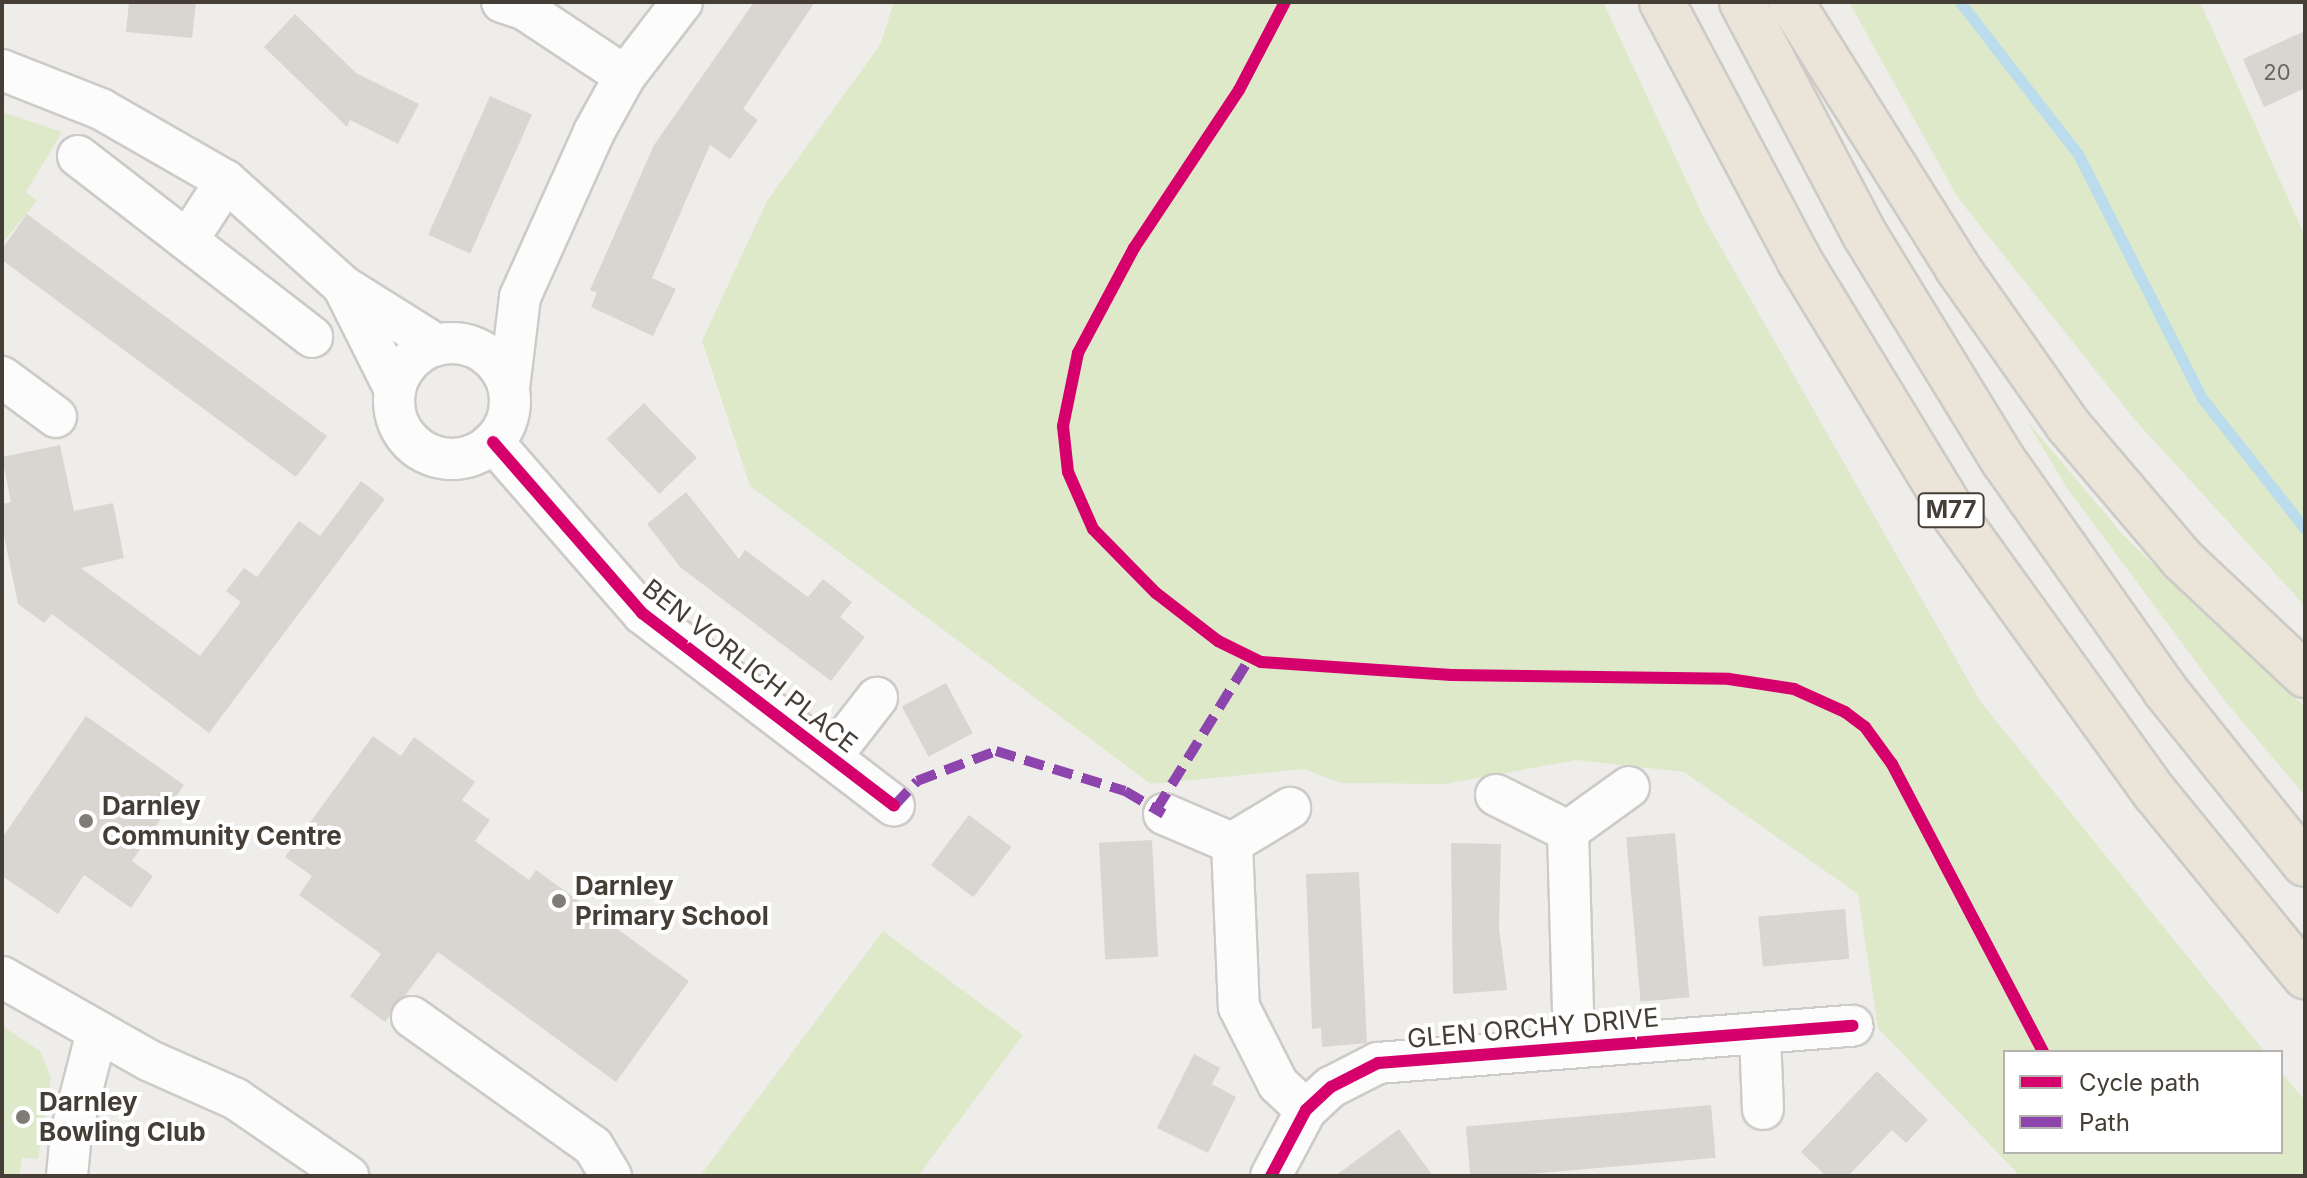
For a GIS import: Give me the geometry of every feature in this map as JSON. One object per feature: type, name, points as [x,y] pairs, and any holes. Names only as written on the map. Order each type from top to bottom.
[{"type":"highway","name":"M77","points":[[1662,2],[1799,260],[1955,516],[2155,793],[2299,970]]},
{"type":"highway","name":"M77","points":[[1742,2],[1865,235],[2003,460],[2165,690],[2305,864]]},
{"type":"highway","points":[[1791,2],[1957,267],[2068,425],[2183,560],[2305,675]]},
{"type":"street","points":[[502,2],[524,9],[625,76]]},
{"type":"street","points":[[343,286],[395,390],[400,427],[427,453],[463,459],[493,442],[508,417],[520,297],[625,76],[682,2]]},
{"type":"street","points":[[2,70],[101,109],[226,181],[343,286],[448,344],[491,358],[509,388]]},
{"type":"street","points":[[78,156],[189,238],[312,337]]},
{"type":"street","points":[[189,238],[226,181]]},
{"type":"street","points":[[395,390],[409,362],[448,344],[520,297]]},
{"type":"street","points":[[2,377],[56,417]]},
{"type":"street","name":"BEN VORLICH PLACE","points":[[493,442],[642,613],[894,806]]},
{"type":"street","name":"BEN VORLICH PLACE","points":[[831,757],[877,698]]},
{"type":"street","points":[[1496,795],[1568,831],[1629,787]]},
{"type":"street","points":[[1232,843],[1290,808]]},
{"type":"street","points":[[1164,814],[1232,843]]},
{"type":"street","name":"GLEN ORCHY DRIVE","points":[[1568,831],[1574,1043]]},
{"type":"street","points":[[1232,843],[1239,1007],[1278,1084],[1306,1110]]},
{"type":"street","points":[[2,977],[97,1032],[236,1099],[348,1176]]},
{"type":"street","points":[[412,1017],[593,1146],[611,1176]]},
{"type":"street","name":"GLEN ORCHY DRIVE","points":[[1271,1176],[1306,1110],[1331,1087],[1378,1063],[1574,1043],[1760,1035],[1853,1026]]},
{"type":"street","points":[[67,1176],[71,1133],[97,1032]]},
{"type":"street","points":[[1760,1035],[1763,1109]]},
{"type":"green space","points":[[894,2],[1603,2],[1703,216],[1980,701],[2263,1050],[2003,1050],[2003,1154],[2283,1154],[2283,1074],[2305,1101],[2305,1176],[2020,1176],[1878,1028],[1858,894],[1684,772],[1576,760],[1445,784],[1341,783],[1304,769],[1151,784],[750,486],[702,341],[767,201],[880,45]]},
{"type":"green space","points":[[1849,2],[2200,2],[2305,236],[2305,606],[2135,420],[1958,198]]},
{"type":"green space","points":[[2,112],[62,132],[26,192],[37,201],[2,244]]},
{"type":"green space","points":[[2026,420],[2125,537],[2305,707],[2305,796],[2225,701],[2067,488]]},
{"type":"green space","points":[[883,931],[1023,1035],[918,1176],[700,1176]]},
{"type":"green space","name":"Darnley Bowling Club","points":[[2,1026],[40,1051],[51,1077],[38,1159],[22,1158],[19,1176],[2,1176]]},
{"type":"building","points":[[129,2],[196,2],[192,38],[126,32]]},
{"type":"building","points":[[754,2],[815,2],[743,109],[758,120],[730,159],[710,145],[652,278],[676,289],[653,336],[591,307],[597,293],[590,290],[654,145]]},
{"type":"building","points":[[295,14],[356,73],[419,104],[398,144],[350,120],[347,127],[264,47]]},
{"type":"building","points":[[2305,31],[2305,88],[2264,107],[2243,59]]},
{"type":"building","points":[[490,96],[532,115],[470,254],[428,235]]},
{"type":"building","points":[[27,214],[327,436],[296,477],[2,260],[2,249]]},
{"type":"building","points":[[644,403],[697,458],[659,494],[607,439]]},
{"type":"building","points":[[60,445],[74,511],[113,503],[124,558],[81,568],[200,656],[241,602],[226,591],[244,568],[257,577],[299,521],[320,536],[361,481],[385,499],[209,733],[52,614],[44,623],[18,604],[2,526],[2,504],[11,502],[2,457]]},
{"type":"building","points":[[686,492],[739,559],[745,550],[808,597],[823,579],[852,602],[840,617],[865,637],[831,681],[680,567],[647,524]]},
{"type":"building","points":[[946,683],[973,733],[929,757],[902,706]]},
{"type":"building","name":"Darnley Community Centre","points":[[86,716],[184,785],[132,861],[153,876],[131,908],[84,875],[58,914],[2,876],[2,838]]},
{"type":"building","points":[[373,736],[401,756],[414,737],[475,782],[462,800],[490,820],[475,841],[529,880],[536,870],[689,981],[616,1082],[438,952],[385,1022],[350,996],[381,954],[299,895],[312,876],[285,857]]},
{"type":"building","points":[[969,815],[1011,847],[973,897],[931,865]]},
{"type":"building","points":[[1675,833],[1689,997],[1641,1002],[1626,837]]},
{"type":"building","points":[[1152,840],[1158,957],[1105,960],[1099,843]]},
{"type":"building","points":[[1451,843],[1501,844],[1499,928],[1507,990],[1453,994]]},
{"type":"building","points":[[1359,872],[1367,1043],[1322,1047],[1321,1028],[1312,1029],[1306,874]]},
{"type":"building","points":[[1845,909],[1849,959],[1763,966],[1758,917]]},
{"type":"building","points":[[1194,1054],[1220,1068],[1212,1084],[1236,1097],[1208,1153],[1157,1128]]},
{"type":"building","points":[[1877,1071],[1928,1120],[1906,1143],[1892,1130],[1848,1176],[1826,1176],[1801,1152]]},
{"type":"building","points":[[1711,1105],[1716,1158],[1508,1176],[1470,1176],[1466,1126]]},
{"type":"building","points":[[1399,1129],[1433,1176],[1335,1176]]},
{"type":"waterway","points":[[1960,2],[2078,154],[2202,398],[2305,529]]},
{"type":"marked path","points":[[1156,810],[1250,658]]},
{"type":"marked path","points":[[894,806],[917,781],[996,751],[1125,791],[1164,814]]},
{"type":"cycle path","points":[[1285,2],[1239,90],[1134,248],[1078,353],[1063,426],[1068,472],[1093,529],[1156,593],[1218,641],[1261,662],[1452,675],[1729,679],[1794,689],[1845,712],[1865,727],[1892,764],[2042,1050]]},
{"type":"cycle path","points":[[493,442],[642,613],[894,806]]},
{"type":"cycle path","points":[[1271,1176],[1306,1110],[1331,1087],[1378,1063],[1853,1026]]},
{"type":"place","name":"Darnley Community Centre","points":[[86,821]]},
{"type":"place","name":"Darnley Primary School","points":[[559,901]]},
{"type":"place","name":"Darnley Bowling Club","points":[[23,1117]]}]
